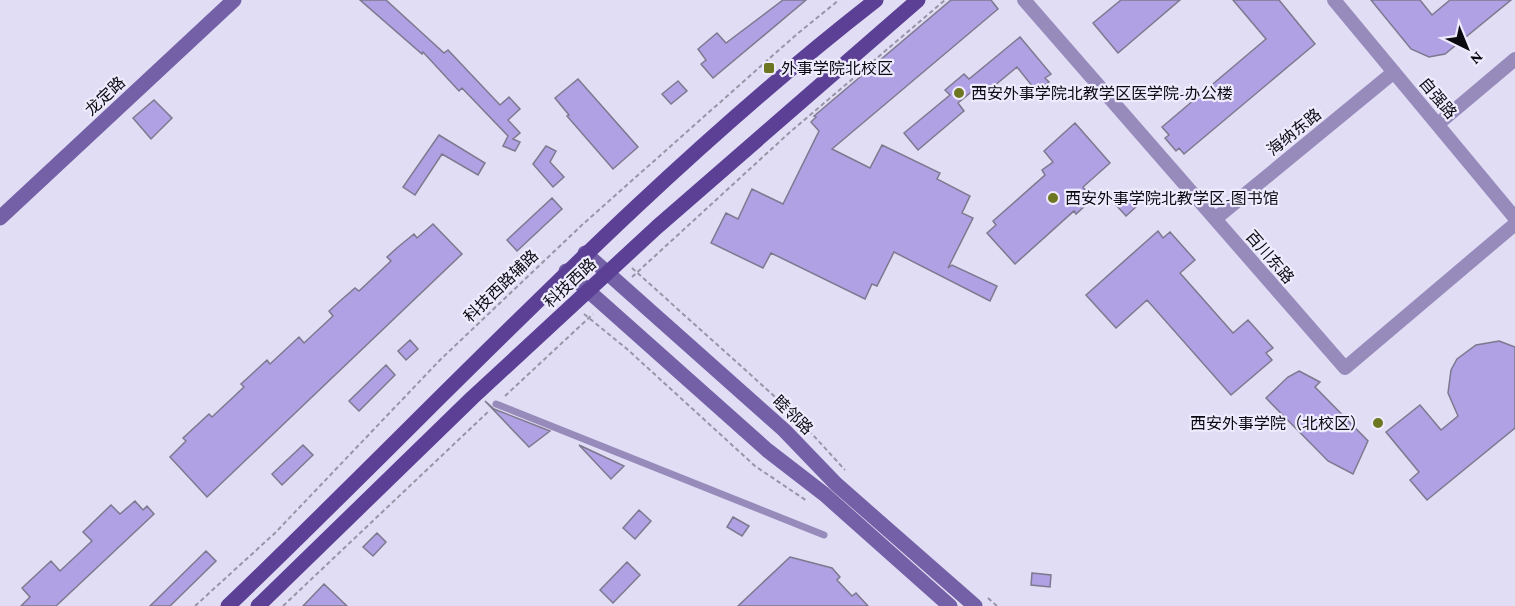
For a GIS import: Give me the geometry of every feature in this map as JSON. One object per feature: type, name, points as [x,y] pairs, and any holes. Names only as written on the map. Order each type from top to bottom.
[{"type":"main road","name":"科技西路","points":[[228,606],[566,270],[820,45],[876,0]]},
{"type":"main road","name":"科技西路","points":[[258,606],[589,290],[918,0]]},
{"type":"street","name":"龙定路","points":[[0,218],[234,0]]},
{"type":"street","name":"百川东路","points":[[1024,0],[1345,368],[1515,224]]},
{"type":"street","name":"自强路","points":[[1334,0],[1515,218]]},
{"type":"street","points":[[1438,124],[1515,59]]},
{"type":"street","name":"海纳东路","points":[[1215,219],[1395,72]]},
{"type":"street","name":"睦邻路","points":[[585,253],[784,430],[836,484],[975,606]]},
{"type":"street","points":[[566,270],[767,450],[824,494],[950,606]]},
{"type":"lane","points":[[496,404],[824,535]]},
{"type":"path","name":"科技西路辅路","points":[[195,606],[275,533],[440,360],[583,224],[797,34],[839,0]]},
{"type":"building","points":[[360,0],[386,0],[444,53],[448,50],[500,105],[509,97],[520,109],[508,120],[520,133],[513,139],[520,142],[515,151],[503,146],[508,136],[462,88],[459,91],[423,52],[422,54]]},
{"type":"building","points":[[783,0],[806,0],[713,78],[701,64],[706,60],[698,49],[717,33],[726,43]]},
{"type":"building","points":[[951,0],[991,0],[998,9],[832,149],[870,168],[882,145],[940,173],[937,179],[970,196],[962,213],[973,218],[948,268],[952,265],[997,286],[990,301],[894,252],[877,286],[872,284],[865,299],[771,253],[763,268],[711,243],[726,213],[738,219],[752,189],[783,204],[819,131],[811,122],[816,117],[814,116]]},
{"type":"building","points":[[1121,0],[1180,0],[1118,53],[1093,23]]},
{"type":"building","points":[[1233,0],[1279,0],[1315,44],[1184,154],[1179,148],[1176,151],[1165,138],[1169,135],[1162,127],[1266,39]]},
{"type":"building","points":[[1371,0],[1420,0],[1432,15],[1450,0],[1511,0],[1445,54],[1429,57],[1411,49]]},
{"type":"building","name":"西安外事学院北教学区医学院-办公楼","points":[[1020,37],[1051,74],[1045,78],[1049,82],[1037,92],[1017,67],[982,96],[976,88],[958,103],[964,111],[918,150],[904,133],[950,95],[945,90],[964,74],[969,79]]},
{"type":"building","points":[[578,79],[638,147],[613,169],[567,116],[569,115],[555,98]]},
{"type":"building","points":[[678,81],[687,91],[671,104],[662,94]]},
{"type":"building","points":[[154,100],[172,118],[151,139],[133,118]]},
{"type":"building","name":"西安外事学院北教学区-图书馆","points":[[1075,123],[1110,163],[1083,187],[1087,192],[1086,205],[1076,214],[1074,211],[1015,264],[987,233],[996,225],[993,221],[1045,175],[1042,170],[1053,162],[1044,151]]},
{"type":"building","points":[[439,135],[485,163],[478,175],[442,154],[415,195],[403,187]]},
{"type":"building","points":[[546,146],[556,151],[550,162],[564,177],[553,187],[533,164]]},
{"type":"building","points":[[1127,195],[1137,206],[1126,216],[1116,205]]},
{"type":"building","points":[[552,198],[562,209],[517,251],[507,240]]},
{"type":"building","points":[[433,224],[462,254],[207,497],[170,457],[186,441],[183,438],[209,414],[212,417],[244,387],[241,384],[267,360],[270,364],[299,337],[304,343],[333,316],[329,311],[355,288],[359,291],[391,261],[387,257],[414,234],[417,238]]},
{"type":"building","points":[[1158,231],[1163,238],[1170,232],[1195,260],[1180,273],[1233,333],[1248,320],[1273,348],[1266,353],[1272,360],[1231,395],[1147,300],[1116,328],[1086,295]]},
{"type":"building","points":[[410,340],[418,349],[406,360],[398,351]]},
{"type":"building","points":[[1499,341],[1515,347],[1515,428],[1427,500],[1410,480],[1419,472],[1386,432],[1420,405],[1441,430],[1458,416],[1448,393],[1451,370],[1457,359],[1476,345]]},
{"type":"building","points":[[386,365],[395,375],[359,411],[349,401]]},
{"type":"building","points":[[1299,371],[1320,382],[1315,387],[1368,441],[1353,474],[1328,461],[1266,398],[1288,377]]},
{"type":"building","points":[[485,401],[494,409],[550,431],[529,447]]},
{"type":"building","points":[[303,445],[313,455],[282,485],[272,474]]},
{"type":"building","points":[[579,445],[624,466],[611,479]]},
{"type":"building","points":[[135,501],[143,510],[147,506],[154,514],[56,606],[21,606],[30,597],[22,588],[51,561],[60,571],[92,541],[83,532],[111,505],[120,514]]},
{"type":"building","points":[[639,510],[651,521],[635,539],[623,528]]},
{"type":"building","points":[[733,517],[749,526],[742,536],[727,527]]},
{"type":"building","points":[[377,533],[386,542],[373,556],[363,547]]},
{"type":"building","points":[[206,551],[216,561],[170,606],[150,606]]},
{"type":"building","points":[[790,557],[832,568],[840,577],[837,580],[852,596],[856,593],[868,606],[738,606]]},
{"type":"building","points":[[627,562],[640,575],[613,603],[600,590]]},
{"type":"building","points":[[1032,573],[1051,575],[1050,587],[1031,585]]},
{"type":"building","points":[[324,584],[347,606],[303,606]]},
{"type":"place","name":"外事学院北校区","points":[[769,68]]},
{"type":"place","name":"西安外事学院北教学区医学院-办公楼","points":[[959,93]]},
{"type":"place","name":"西安外事学院北教学区-图书馆","points":[[1053,198]]},
{"type":"place","name":"西安外事学院（北校区）","points":[[1378,423]]}]
